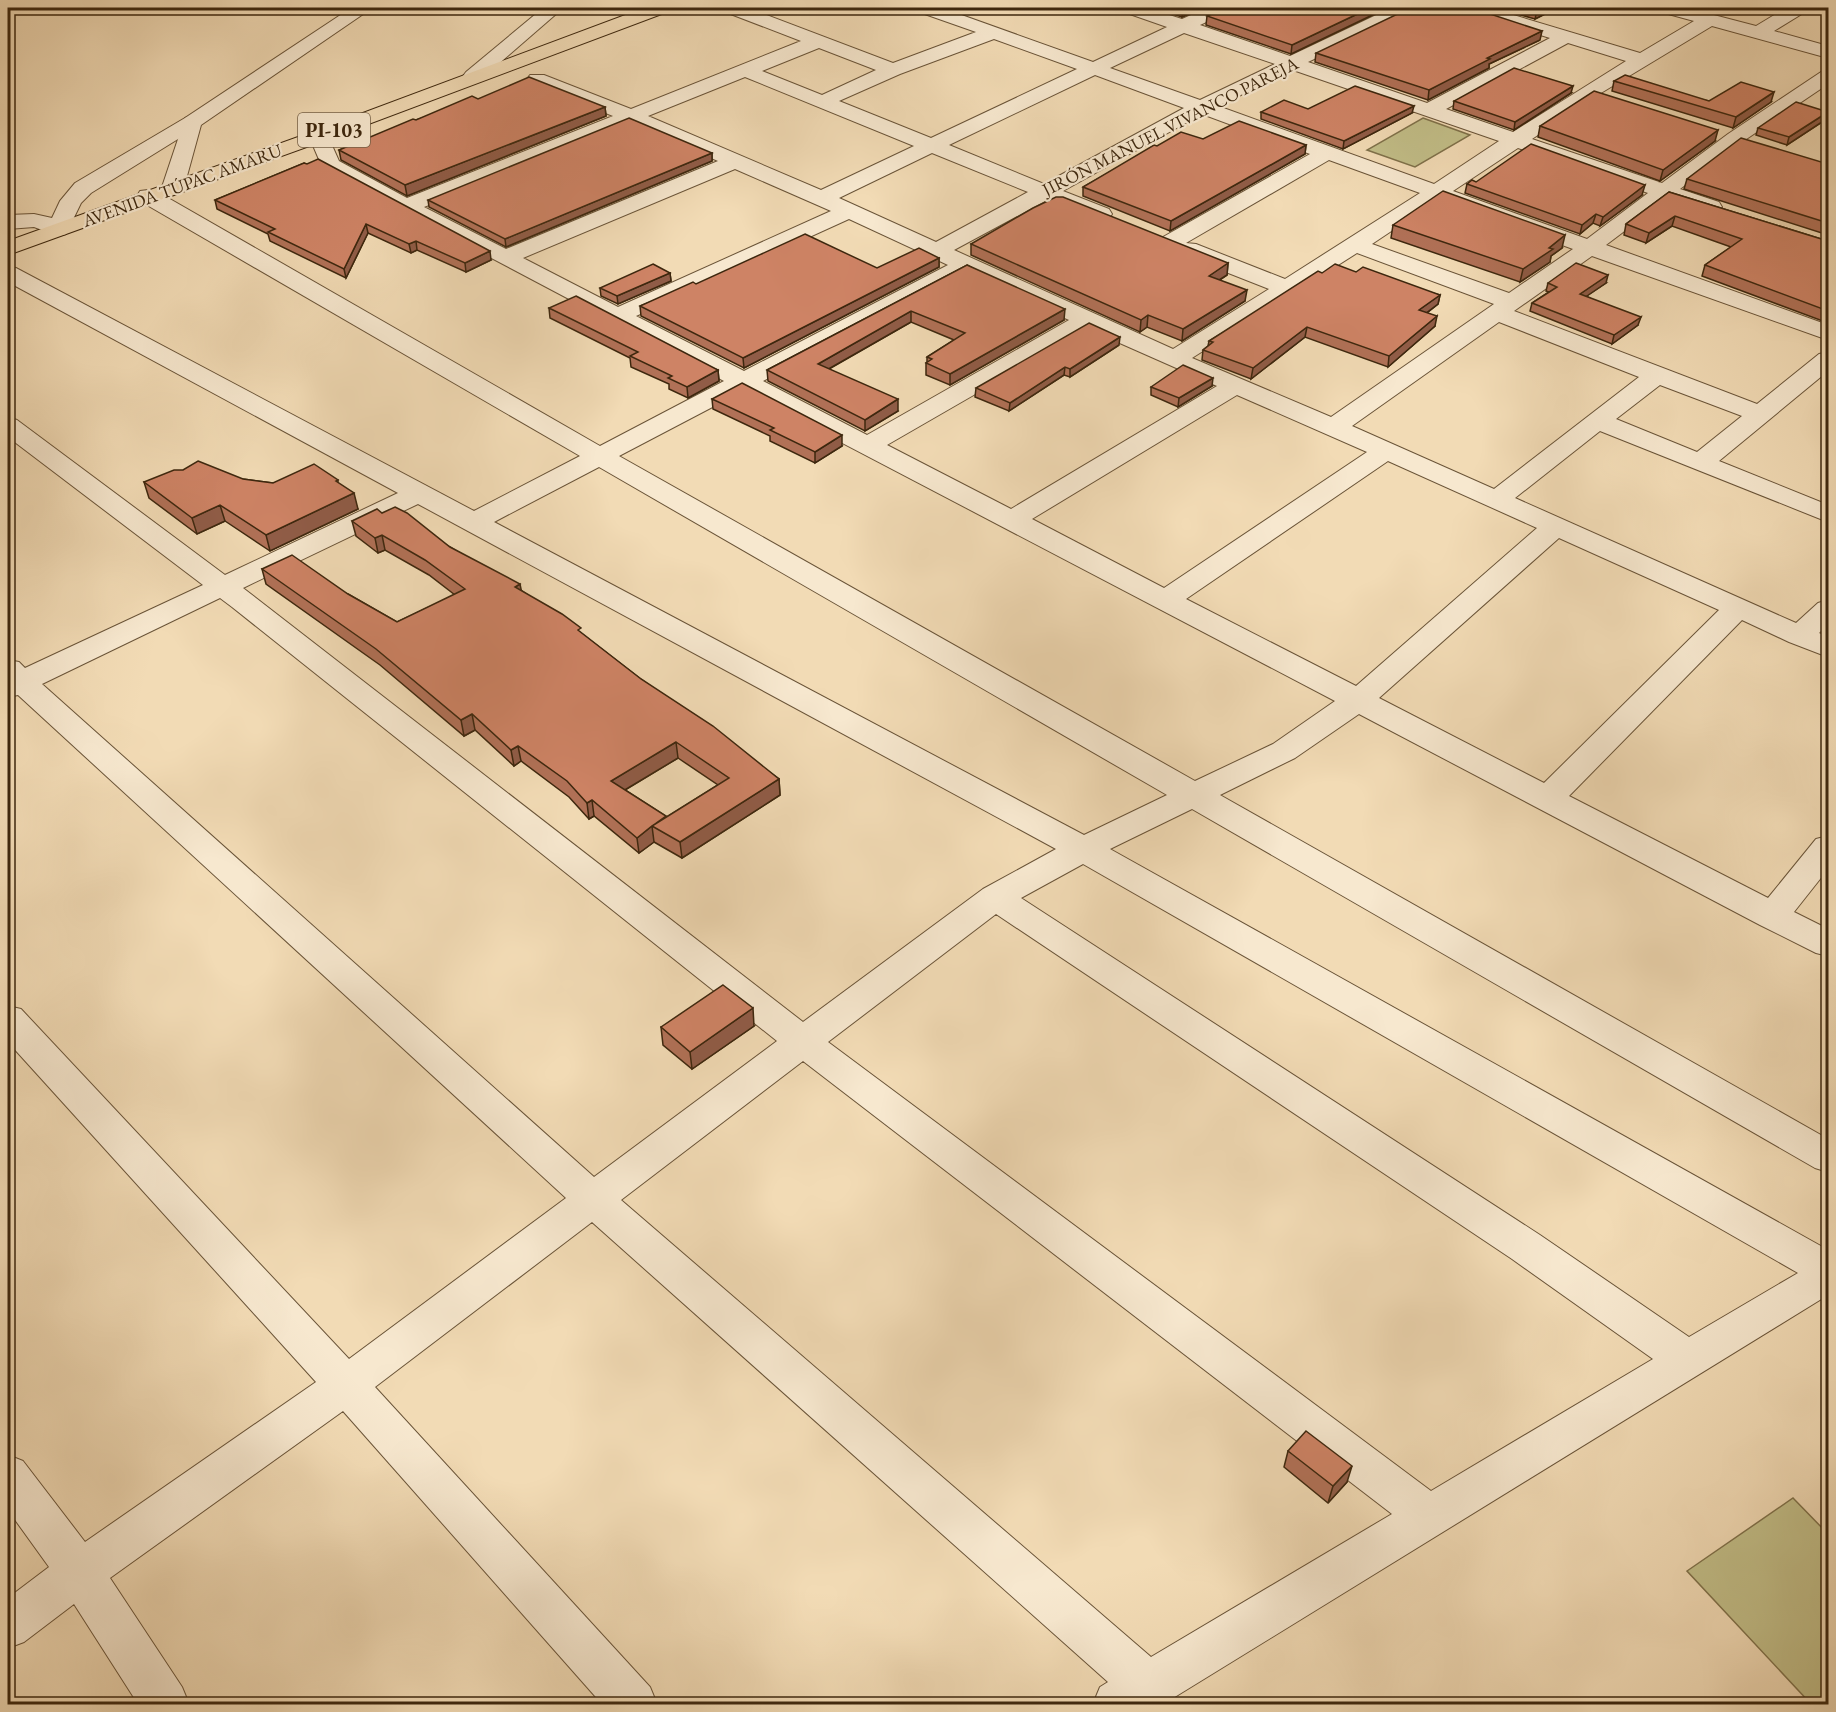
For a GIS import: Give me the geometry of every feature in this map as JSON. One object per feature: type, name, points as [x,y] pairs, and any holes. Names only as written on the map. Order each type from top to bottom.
[{"type":"main road","name":"AVENIDA TÚPAC AMARU","points":[[8,248],[318,136],[473,76],[660,8]]},
{"type":"street","points":[[8,222],[28,219],[43,221],[58,229],[71,201],[83,188],[192,122],[363,8]]},
{"type":"street","points":[[473,76],[554,8]]},
{"type":"street","points":[[926,8],[1828,333]]},
{"type":"street","points":[[1131,8],[1730,213]]},
{"type":"street","points":[[821,198],[1221,8]]},
{"type":"street","name":"JIRÓN MANUEL VIVANCO PAREJA","points":[[938,250],[1203,106],[1405,8]]},
{"type":"street","points":[[1472,8],[1642,60]]},
{"type":"street","points":[[1668,8],[1828,52]]},
{"type":"street","points":[[1758,33],[1798,8]]},
{"type":"street","points":[[735,9],[893,70]]},
{"type":"street","points":[[1174,359],[1355,245],[1588,92],[1709,20]]},
{"type":"street","points":[[1798,44],[1828,32]]},
{"type":"street","points":[[824,101],[893,70],[992,33]]},
{"type":"street","points":[[1430,110],[1566,37]]},
{"type":"street","points":[[406,206],[819,41]]},
{"type":"street","points":[[746,71],[1118,221]]},
{"type":"street","points":[[1333,428],[1590,248],[1664,192],[1745,141],[1828,76]]},
{"type":"street","points":[[537,79],[633,117],[821,198],[1174,359],[1828,648]]},
{"type":"street","points":[[1588,92],[1611,99]]},
{"type":"street","points":[[192,122],[161,192],[599,456],[1828,1157]]},
{"type":"street","points":[[1712,131],[1745,141]]},
{"type":"street","points":[[318,136],[330,165],[406,206],[1828,944]]},
{"type":"street","points":[[1171,242],[1328,152]]},
{"type":"street","points":[[506,257],[736,162]]},
{"type":"street","points":[[619,315],[849,211]]},
{"type":"street","points":[[1150,234],[1286,288]]},
{"type":"street","points":[[1355,245],[1504,307],[1657,375],[1759,414]]},
{"type":"street","points":[[474,522],[967,264]]},
{"type":"street","points":[[8,273],[1083,849],[1828,1270]]},
{"type":"street","points":[[868,445],[1088,319]]},
{"type":"street","points":[[1700,463],[1828,359]]},
{"type":"street","points":[[1496,500],[1657,375]]},
{"type":"street","points":[[1012,520],[1235,386]]},
{"type":"street","points":[[1597,421],[1828,514]]},
{"type":"street","points":[[8,425],[222,585],[804,1043],[1429,1516]]},
{"type":"street","points":[[1165,600],[1385,451]]},
{"type":"street","points":[[420,493],[12,679],[592,1198],[1132,1695],[1828,1275]]},
{"type":"street","points":[[8,1626],[80,1572],[346,1385],[592,1198],[804,1043],[995,897],[1083,849],[1284,751],[1358,700],[1555,527]]},
{"type":"street","points":[[1547,799],[1737,608]]},
{"type":"street","points":[[1799,636],[1828,609]]},
{"type":"street","points":[[1772,916],[1828,847]]},
{"type":"street","points":[[995,897],[1526,1247],[1688,1360]]},
{"type":"street","points":[[8,1019],[346,1385],[633,1704]]},
{"type":"street","points":[[8,1475],[80,1572],[165,1704]]},
{"type":"shaded area","points":[[1423,118],[1470,135],[1415,167],[1367,150]]},
{"type":"shaded area","points":[[1793,1498],[1828,1534],[1828,1704],[1811,1704],[1687,1571]]},
{"type":"building","points":[[1225,8],[1370,8],[1292,45],[1207,16]]},
{"type":"building","points":[[1410,8],[1472,8],[1542,31],[1429,90],[1316,53]]},
{"type":"building","points":[[1514,68],[1573,86],[1515,122],[1454,101]]},
{"type":"building","points":[[1625,75],[1709,101],[1741,82],[1774,92],[1736,117],[1614,81]]},
{"type":"building","points":[[529,77],[605,107],[405,185],[339,150],[472,96],[478,99]]},
{"type":"building","points":[[1355,86],[1414,106],[1344,141],[1261,112],[1284,100],[1308,109]]},
{"type":"building","points":[[1594,91],[1718,130],[1663,170],[1540,126]]},
{"type":"building","points":[[1796,102],[1828,112],[1789,137],[1758,128]]},
{"type":"building","points":[[629,118],[712,153],[505,239],[428,200]]},
{"type":"building","points":[[1239,121],[1306,145],[1171,221],[1083,187],[1154,145],[1157,146],[1181,132],[1203,139]]},
{"type":"building","points":[[1741,138],[1828,164],[1828,223],[1687,179]]},
{"type":"building","points":[[1531,144],[1645,185],[1603,217],[1596,214],[1582,225],[1467,184],[1472,180],[1476,182]]},
{"type":"building","points":[[318,159],[490,251],[465,263],[416,241],[409,244],[366,224],[344,269],[268,232],[275,229],[215,200]]},
{"type":"building","points":[[1443,191],[1565,235],[1549,248],[1553,249],[1523,269],[1393,225]]},
{"type":"building","points":[[1669,192],[1828,241],[1828,311],[1705,265],[1742,239],[1675,216],[1649,233],[1626,224]]},
{"type":"building","points":[[1056,197],[1063,197],[1228,263],[1209,276],[1247,290],[1183,329],[1148,315],[1141,320],[971,244]]},
{"type":"building","points":[[805,234],[877,268],[919,248],[939,258],[743,358],[640,306],[693,282],[696,284]]},
{"type":"building","points":[[1576,263],[1608,275],[1580,294],[1641,317],[1614,335],[1532,303],[1557,287],[1548,283]]},
{"type":"building","points":[[653,264],[670,273],[617,296],[600,288]]},
{"type":"building","points":[[1335,264],[1356,272],[1363,267],[1440,295],[1419,310],[1437,316],[1389,356],[1307,327],[1253,368],[1203,350],[1213,342],[1209,341],[1318,271],[1322,273]]},
{"type":"building","points":[[967,265],[1065,309],[950,374],[926,363],[932,359],[927,357],[965,333],[911,311],[818,364],[898,399],[865,420],[767,370]]},
{"type":"building","points":[[576,296],[718,370],[687,387],[668,378],[672,376],[630,356],[638,352],[549,308]]},
{"type":"building","points":[[1089,323],[1120,337],[1070,369],[1065,367],[1010,403],[976,388]]},
{"type":"building","points":[[1183,365],[1213,378],[1179,398],[1151,387]]},
{"type":"building","points":[[742,383],[842,435],[815,452],[770,430],[774,428],[712,399]]},
{"type":"building","points":[[198,461],[243,479],[273,483],[314,464],[354,493],[266,535],[220,505],[192,518],[144,482],[174,470],[183,470]]},
{"type":"building","points":[[395,507],[407,513],[450,547],[520,584],[515,587],[562,614],[581,628],[578,630],[641,679],[713,726],[779,779],[680,842],[652,826],[637,838],[592,800],[587,803],[567,781],[518,746],[511,750],[472,714],[461,720],[376,649],[262,569],[292,555],[348,594],[397,622],[465,589],[425,560],[382,535],[375,538],[352,521],[377,509],[382,513]],"holes":[[[676,742],[729,778],[652,826],[666,816],[611,781]]]},
{"type":"building","points":[[723,985],[753,1008],[690,1052],[661,1027]]},
{"type":"building","points":[[1306,1431],[1352,1466],[1333,1486],[1288,1451]]}]
